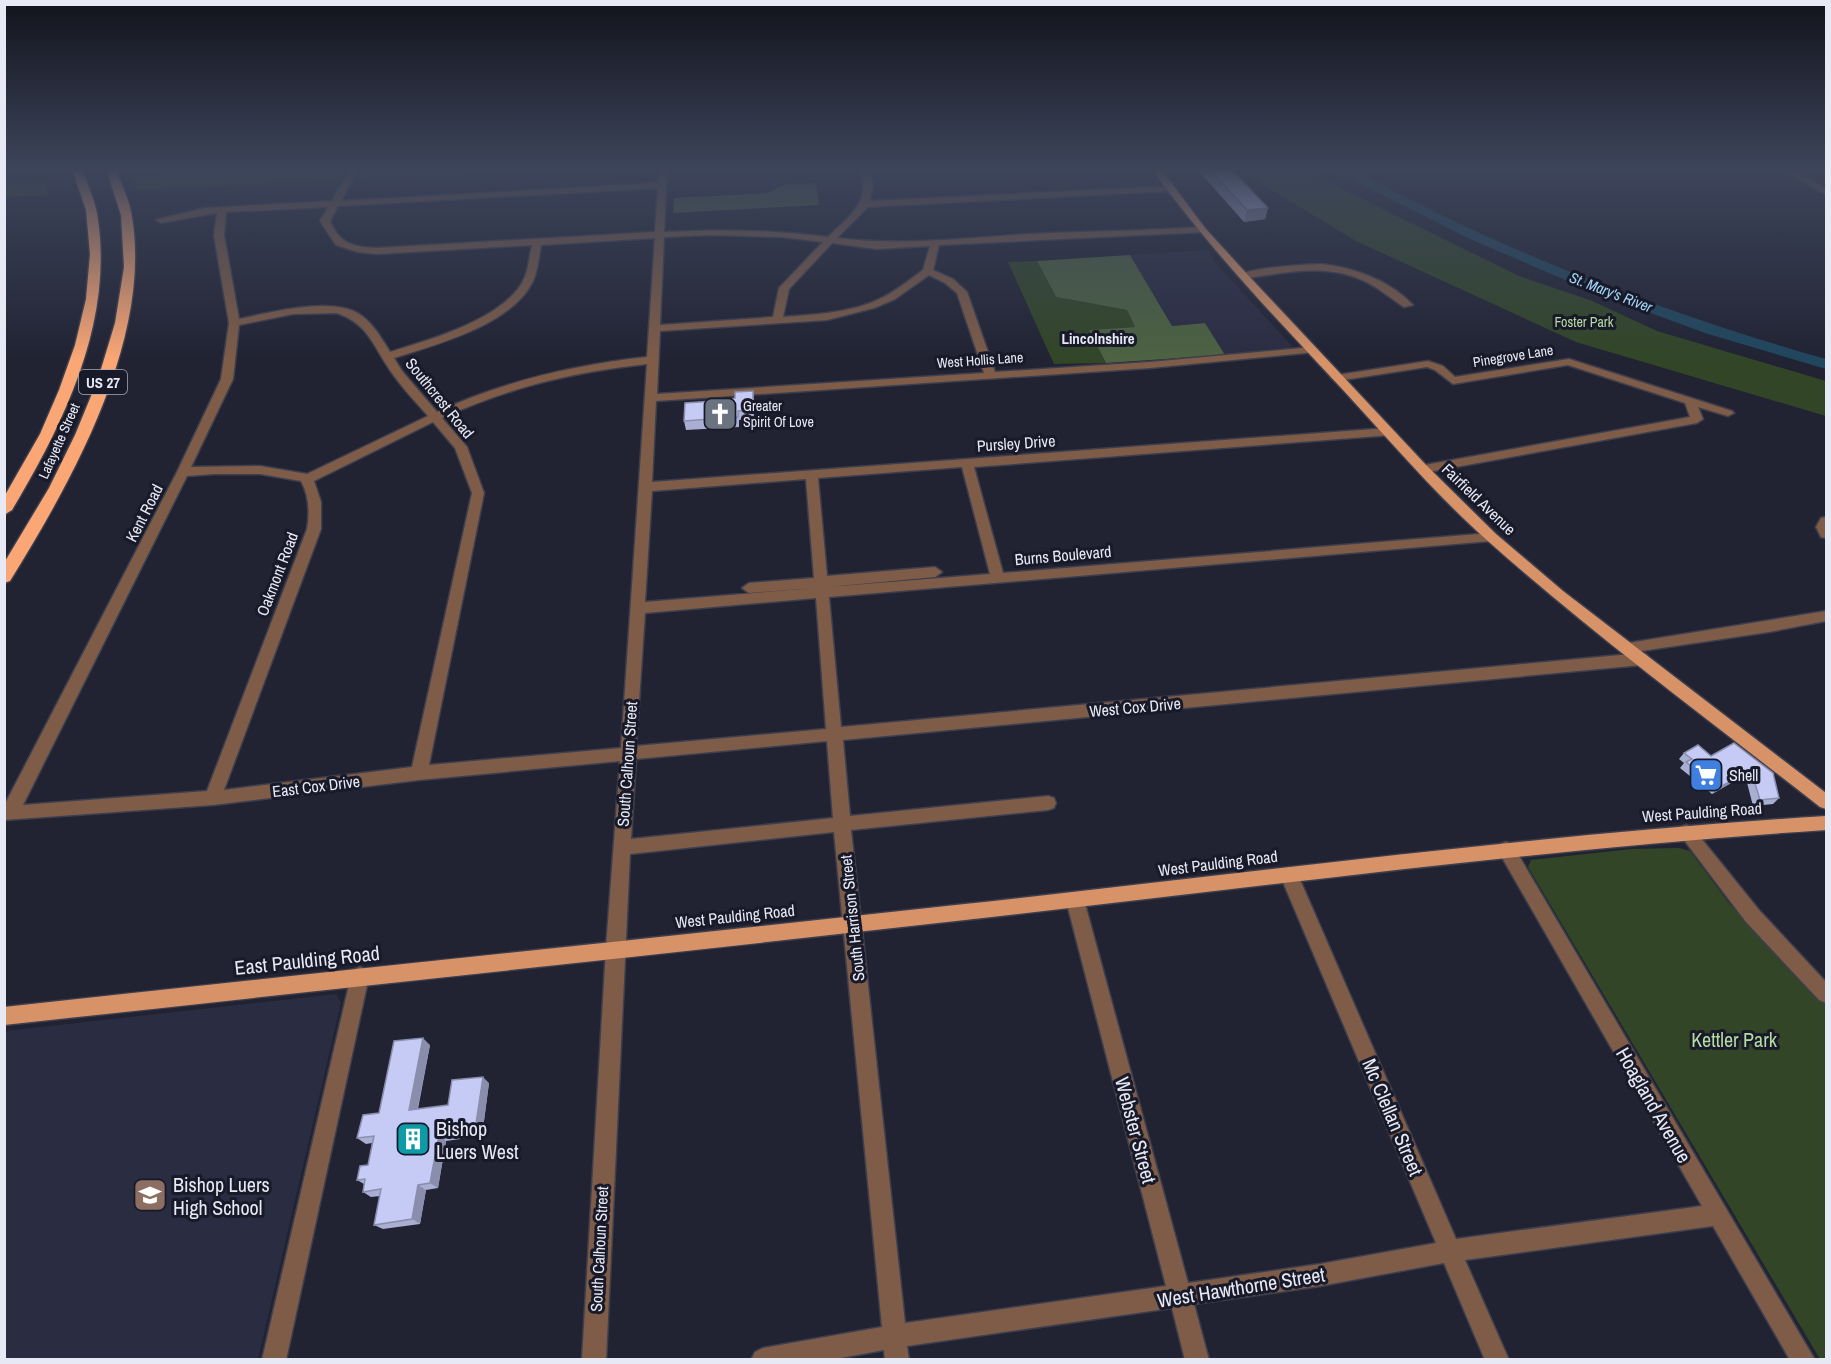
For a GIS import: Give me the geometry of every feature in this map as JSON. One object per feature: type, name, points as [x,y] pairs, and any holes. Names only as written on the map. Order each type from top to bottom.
[{"type":"highway","name":"Lafayette Street","points":[[4,510],[45,438],[69,385],[83,337],[96,261],[94,233]]},
{"type":"highway","name":"Lafayette Street","points":[[4,577],[59,483],[104,380],[120,331],[130,254],[127,233]]},
{"type":"main road","name":"Fairfield Avenue","points":[[1204,233],[1337,378],[1487,533],[1558,594],[1827,801]]},
{"type":"main road","name":"West Paulding Road","points":[[615,948],[1075,900],[1506,849],[1686,832],[1827,823]]},
{"type":"main road","name":"East Paulding Road","points":[[4,1016],[615,948]]},
{"type":"street","name":"Kent Road","points":[[8,813],[183,472],[227,379],[234,324],[219,233]]},
{"type":"street","points":[[330,233],[332,238],[352,248],[397,251],[733,233]]},
{"type":"street","name":"South Calhoun Street","points":[[594,1359],[615,948],[646,487],[660,233]]},
{"type":"street","points":[[758,233],[876,246],[1100,233],[1163,233]]},
{"type":"street","points":[[777,321],[784,288],[839,233]]},
{"type":"street","points":[[387,357],[471,325],[505,306],[526,285],[537,242]]},
{"type":"street","points":[[656,328],[827,317],[870,306],[891,297],[928,272],[935,244]]},
{"type":"street","points":[[1243,276],[1308,267],[1336,268],[1371,280],[1408,305]]},
{"type":"street","points":[[928,272],[949,281],[962,292],[990,374]]},
{"type":"street","name":"Southcrest Road","points":[[234,324],[293,310],[338,310],[356,316],[370,329],[397,373],[461,447],[478,493],[419,773]]},
{"type":"street","name":"West Hollis Lane","points":[[650,398],[1150,365],[1312,350]]},
{"type":"street","points":[[183,472],[243,468],[286,473],[308,479],[435,418],[499,391],[551,375],[598,366],[652,360]]},
{"type":"street","name":"Pinegrove Lane","points":[[1337,378],[1425,364],[1439,368],[1453,381],[1569,362],[1728,413],[1697,419]]},
{"type":"street","points":[[1423,469],[1697,419],[1690,401]]},
{"type":"street","name":"Pursley Drive","points":[[646,487],[1388,432]]},
{"type":"street","points":[[968,463],[997,573]]},
{"type":"street","name":"South Harrison Street","points":[[812,476],[842,824],[897,1359]]},
{"type":"street","name":"Oakmont Road","points":[[213,798],[314,529],[317,512],[308,479]]},
{"type":"street","points":[[1827,520],[1823,527],[1827,534]]},
{"type":"street","name":"Burns Boulevard","points":[[638,603],[1487,533]]},
{"type":"street","points":[[1628,648],[1827,616]]},
{"type":"street","name":"West Cox Drive","points":[[627,754],[1642,658]]},
{"type":"street","name":"East Cox Drive","points":[[8,813],[213,798],[419,773],[627,754]]},
{"type":"street","points":[[621,846],[1048,803]]},
{"type":"street","points":[[1686,832],[1742,905],[1787,957],[1827,994]]},
{"type":"street","name":"Hoagland Avenue","points":[[1506,849],[1803,1359]]},
{"type":"street","name":"Mc Clellan Street","points":[[1289,875],[1497,1359]]},
{"type":"street","name":"Webster Street","points":[[1075,900],[1197,1359]]},
{"type":"street","points":[[274,1359],[360,976]]},
{"type":"street","name":"West Hawthorne Street","points":[[763,1359],[895,1336],[1180,1297],[1320,1275],[1450,1251],[1718,1215]]},
{"type":"shaded area","points":[[1208,250],[1213,260],[1292,346],[1290,348],[1225,355],[1205,323],[1172,326],[1130,255]]},
{"type":"shaded area","name":"Bishop Luers High School","points":[[336,994],[341,1003],[258,1359],[5,1359],[5,1031]]},
{"type":"green space","name":"Foster Park","points":[[1342,233],[1431,233],[1519,276],[1590,300],[1657,331],[1826,381],[1826,416],[1576,342]]},
{"type":"green space","points":[[1130,255],[1172,326],[1205,323],[1225,355],[1106,363],[1089,330],[1135,327],[1127,310],[1056,297],[1037,261]]},
{"type":"green space","points":[[1037,261],[1056,297],[1127,310],[1135,327],[1090,330],[1106,363],[1054,364],[1008,262]]},
{"type":"green space","name":"Kettler Park","points":[[1679,848],[1690,851],[1729,903],[1826,1004],[1826,1359],[1820,1359],[1528,867],[1531,860],[1632,849]]},
{"type":"building","points":[[753,391],[753,410],[738,411],[738,417],[684,421],[685,403],[729,400],[735,398],[735,392]]},
{"type":"building","points":[[1734,743],[1773,773],[1779,798],[1760,800],[1751,770],[1718,788],[1686,762],[1692,759],[1684,753],[1698,745],[1711,756]]},
{"type":"building","name":"Bishop Luers West","points":[[423,1038],[409,1110],[448,1105],[452,1080],[483,1077],[475,1130],[439,1135],[430,1183],[418,1185],[412,1219],[374,1225],[381,1189],[363,1192],[365,1179],[357,1180],[360,1166],[368,1165],[374,1136],[357,1138],[363,1115],[379,1113],[394,1041]]},
{"type":"waterway","name":"St. Mary's River","points":[[1468,233],[1597,288],[1672,316],[1826,364]]},
{"type":"place","name":"Greater Spirit Of Love","points":[[720,414]]},
{"type":"place","name":"Shell","points":[[1706,775]]},
{"type":"place","name":"Bishop Luers West","points":[[413,1139]]},
{"type":"place","name":"Bishop Luers High School","points":[[150,1195]]},
{"type":"district","name":"Lincolnshire","points":[[1098,338]]}]
